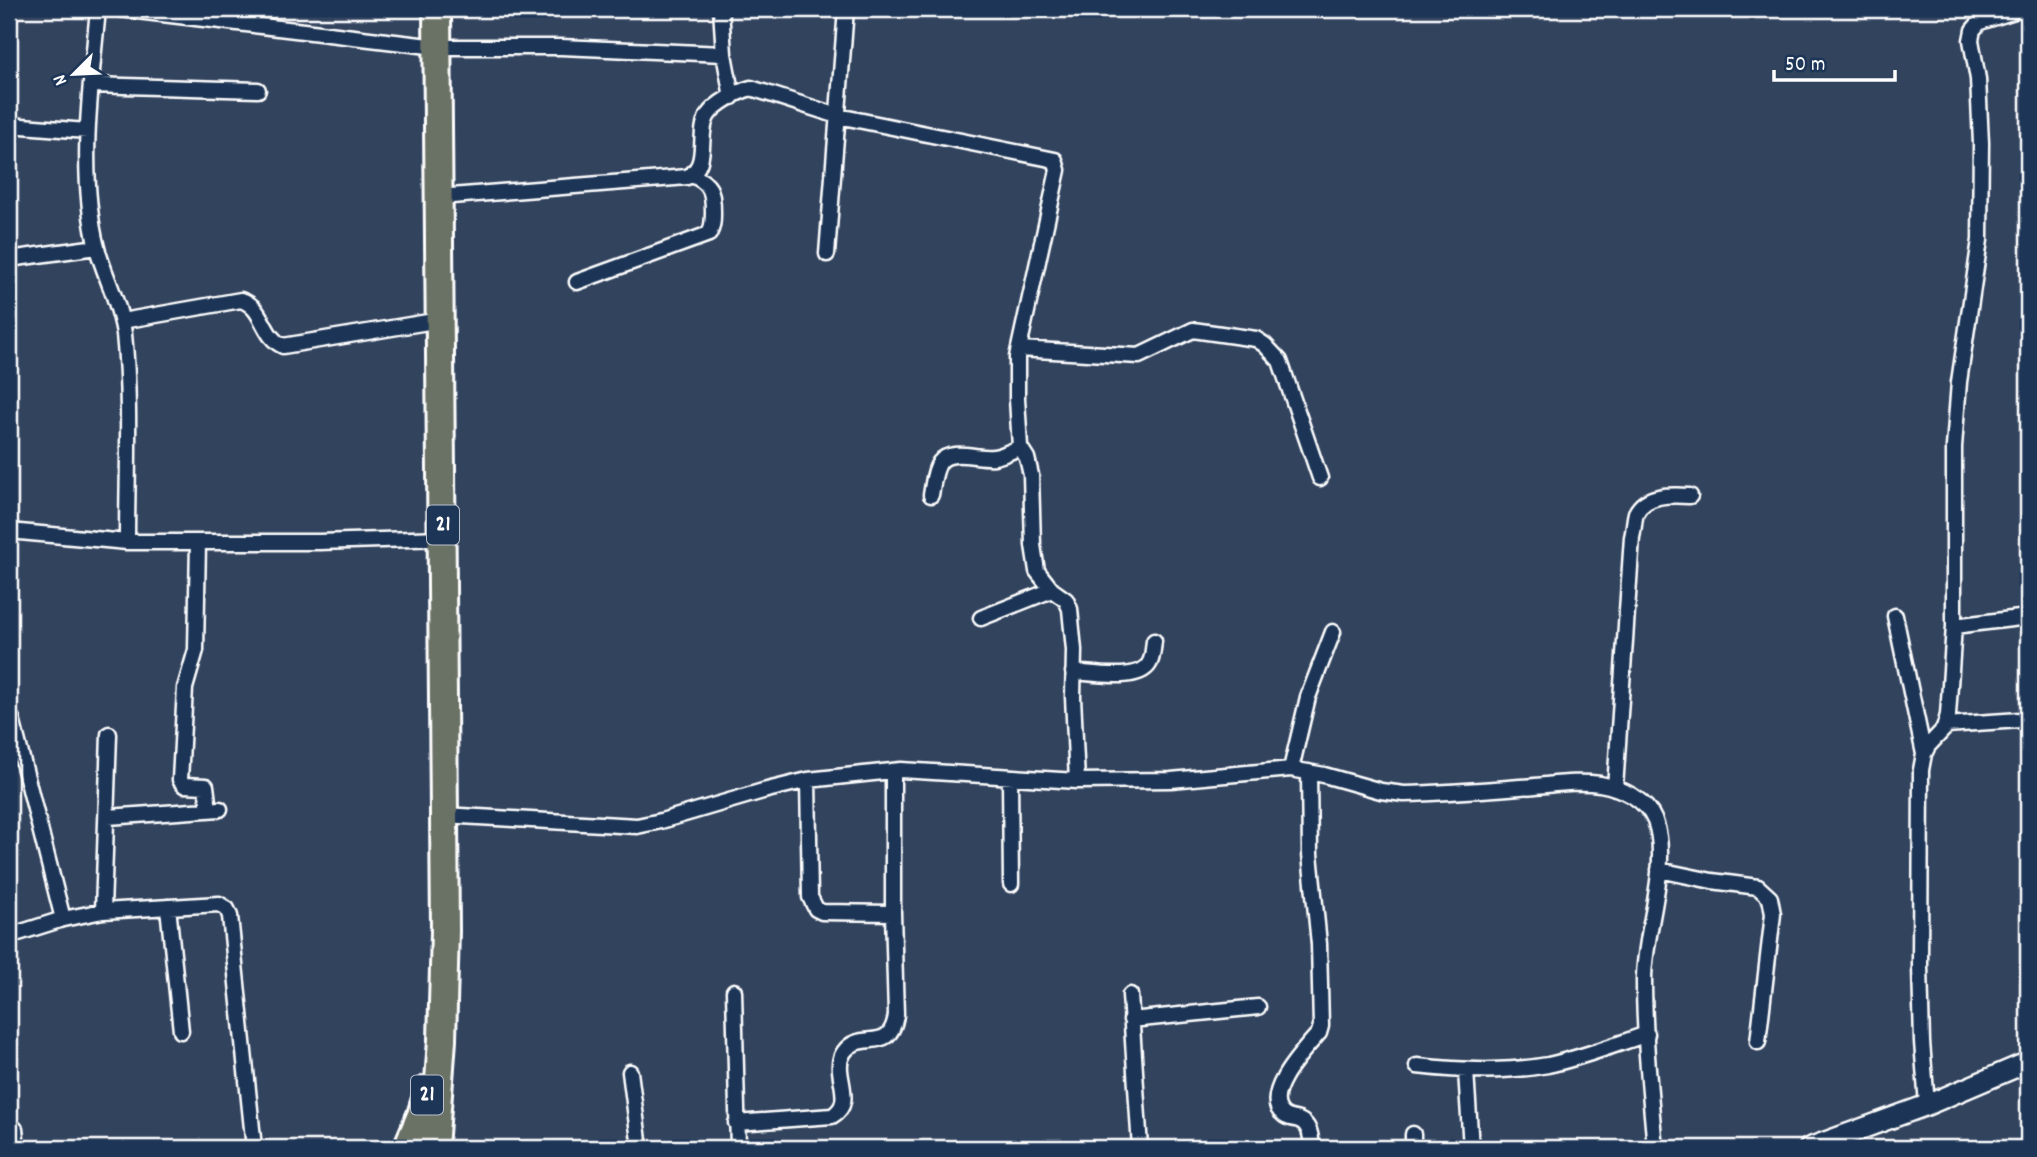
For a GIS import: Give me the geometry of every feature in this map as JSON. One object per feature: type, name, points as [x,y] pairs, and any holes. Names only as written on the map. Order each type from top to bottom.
[{"type":"highway","name":"21","points":[[434,1148],[442,1040],[445,931],[437,9]]},
{"type":"highway","name":"21","points":[[407,1148],[421,1115],[442,1040]]},
{"type":"main road","points":[[1809,1148],[1927,1105],[2028,1062]]},
{"type":"street","points":[[99,9],[87,131],[88,175],[97,247],[122,321],[126,366],[127,542]]},
{"type":"street","points":[[120,9],[438,47],[561,47],[724,54]]},
{"type":"street","points":[[721,9],[724,54],[732,97]]},
{"type":"street","points":[[827,254],[846,9]]},
{"type":"street","points":[[1927,1105],[1920,966],[1920,778],[1924,754],[1946,725],[1954,626],[1956,421],[1959,382],[1980,240],[1981,143],[1978,79],[1971,35],[1975,25],[1980,22],[2021,9]]},
{"type":"street","points":[[92,85],[258,90]]},
{"type":"street","points":[[439,197],[682,179],[692,175],[697,169],[706,117],[732,97],[751,88],[838,116],[1055,160],[1058,170],[1019,349],[1017,399],[1020,447],[1027,457],[1031,475],[1034,560],[1037,570],[1052,590],[1066,600],[1070,609],[1077,781]]},
{"type":"street","points":[[9,125],[87,131]]},
{"type":"street","points":[[577,282],[709,234],[713,222],[713,194],[704,180],[692,175]]},
{"type":"street","points":[[9,259],[97,247]]},
{"type":"street","points":[[122,321],[241,300],[250,302],[255,307],[266,329],[278,344],[283,346],[440,320]]},
{"type":"street","points":[[1019,349],[1139,356],[1193,330],[1256,339],[1280,361],[1320,478]]},
{"type":"street","points":[[931,495],[938,464],[944,459],[958,456],[998,457],[1020,447]]},
{"type":"street","points":[[1615,788],[1632,537],[1637,512],[1648,501],[1663,495],[1690,496]]},
{"type":"street","points":[[9,531],[127,542],[443,537]]},
{"type":"street","points":[[108,817],[215,810],[206,786],[184,785],[180,780],[185,688],[196,650],[198,542]]},
{"type":"street","points":[[981,618],[1052,590]]},
{"type":"street","points":[[1895,616],[1924,754]]},
{"type":"street","points":[[1954,626],[2028,617]]},
{"type":"street","points":[[1291,769],[1308,697],[1333,632]]},
{"type":"street","points":[[1073,671],[1129,675],[1140,673],[1150,663],[1154,642]]},
{"type":"street","points":[[9,715],[63,919]]},
{"type":"street","points":[[1946,725],[2020,720],[2028,723]]},
{"type":"street","points":[[103,911],[109,734]]},
{"type":"street","points":[[443,815],[637,826],[808,780],[893,771],[1077,781],[1171,780],[1291,769],[1404,794],[1564,784],[1599,784],[1615,788],[1637,798],[1654,821],[1658,838],[1659,870],[1644,977],[1655,1148]]},
{"type":"street","points":[[736,1123],[832,1116],[839,1112],[844,1100],[839,1064],[843,1053],[852,1044],[885,1038],[894,1030],[893,771]]},
{"type":"street","points":[[1309,772],[1310,854],[1320,944],[1321,1026],[1319,1033],[1284,1077],[1276,1093],[1280,1112],[1287,1118],[1306,1124],[1312,1148]]},
{"type":"street","points":[[1010,777],[1011,884]]},
{"type":"street","points":[[808,780],[810,897],[816,909],[822,912],[893,913]]},
{"type":"street","points":[[1659,870],[1758,887],[1770,898],[1773,914],[1758,1042]]},
{"type":"street","points":[[9,936],[63,919],[103,911],[219,904],[227,909],[230,916],[254,1148]]},
{"type":"street","points":[[167,907],[181,1031]]},
{"type":"street","points":[[734,991],[738,1148]]},
{"type":"street","points":[[1130,995],[1140,1148]]},
{"type":"street","points":[[1131,1020],[1258,1007]]},
{"type":"street","points":[[1417,1066],[1466,1071],[1546,1065],[1574,1059],[1647,1034]]},
{"type":"street","points":[[1466,1071],[1471,1148]]},
{"type":"street","points":[[630,1072],[640,1148]]},
{"type":"street","points":[[15,1129],[17,1148]]}]
